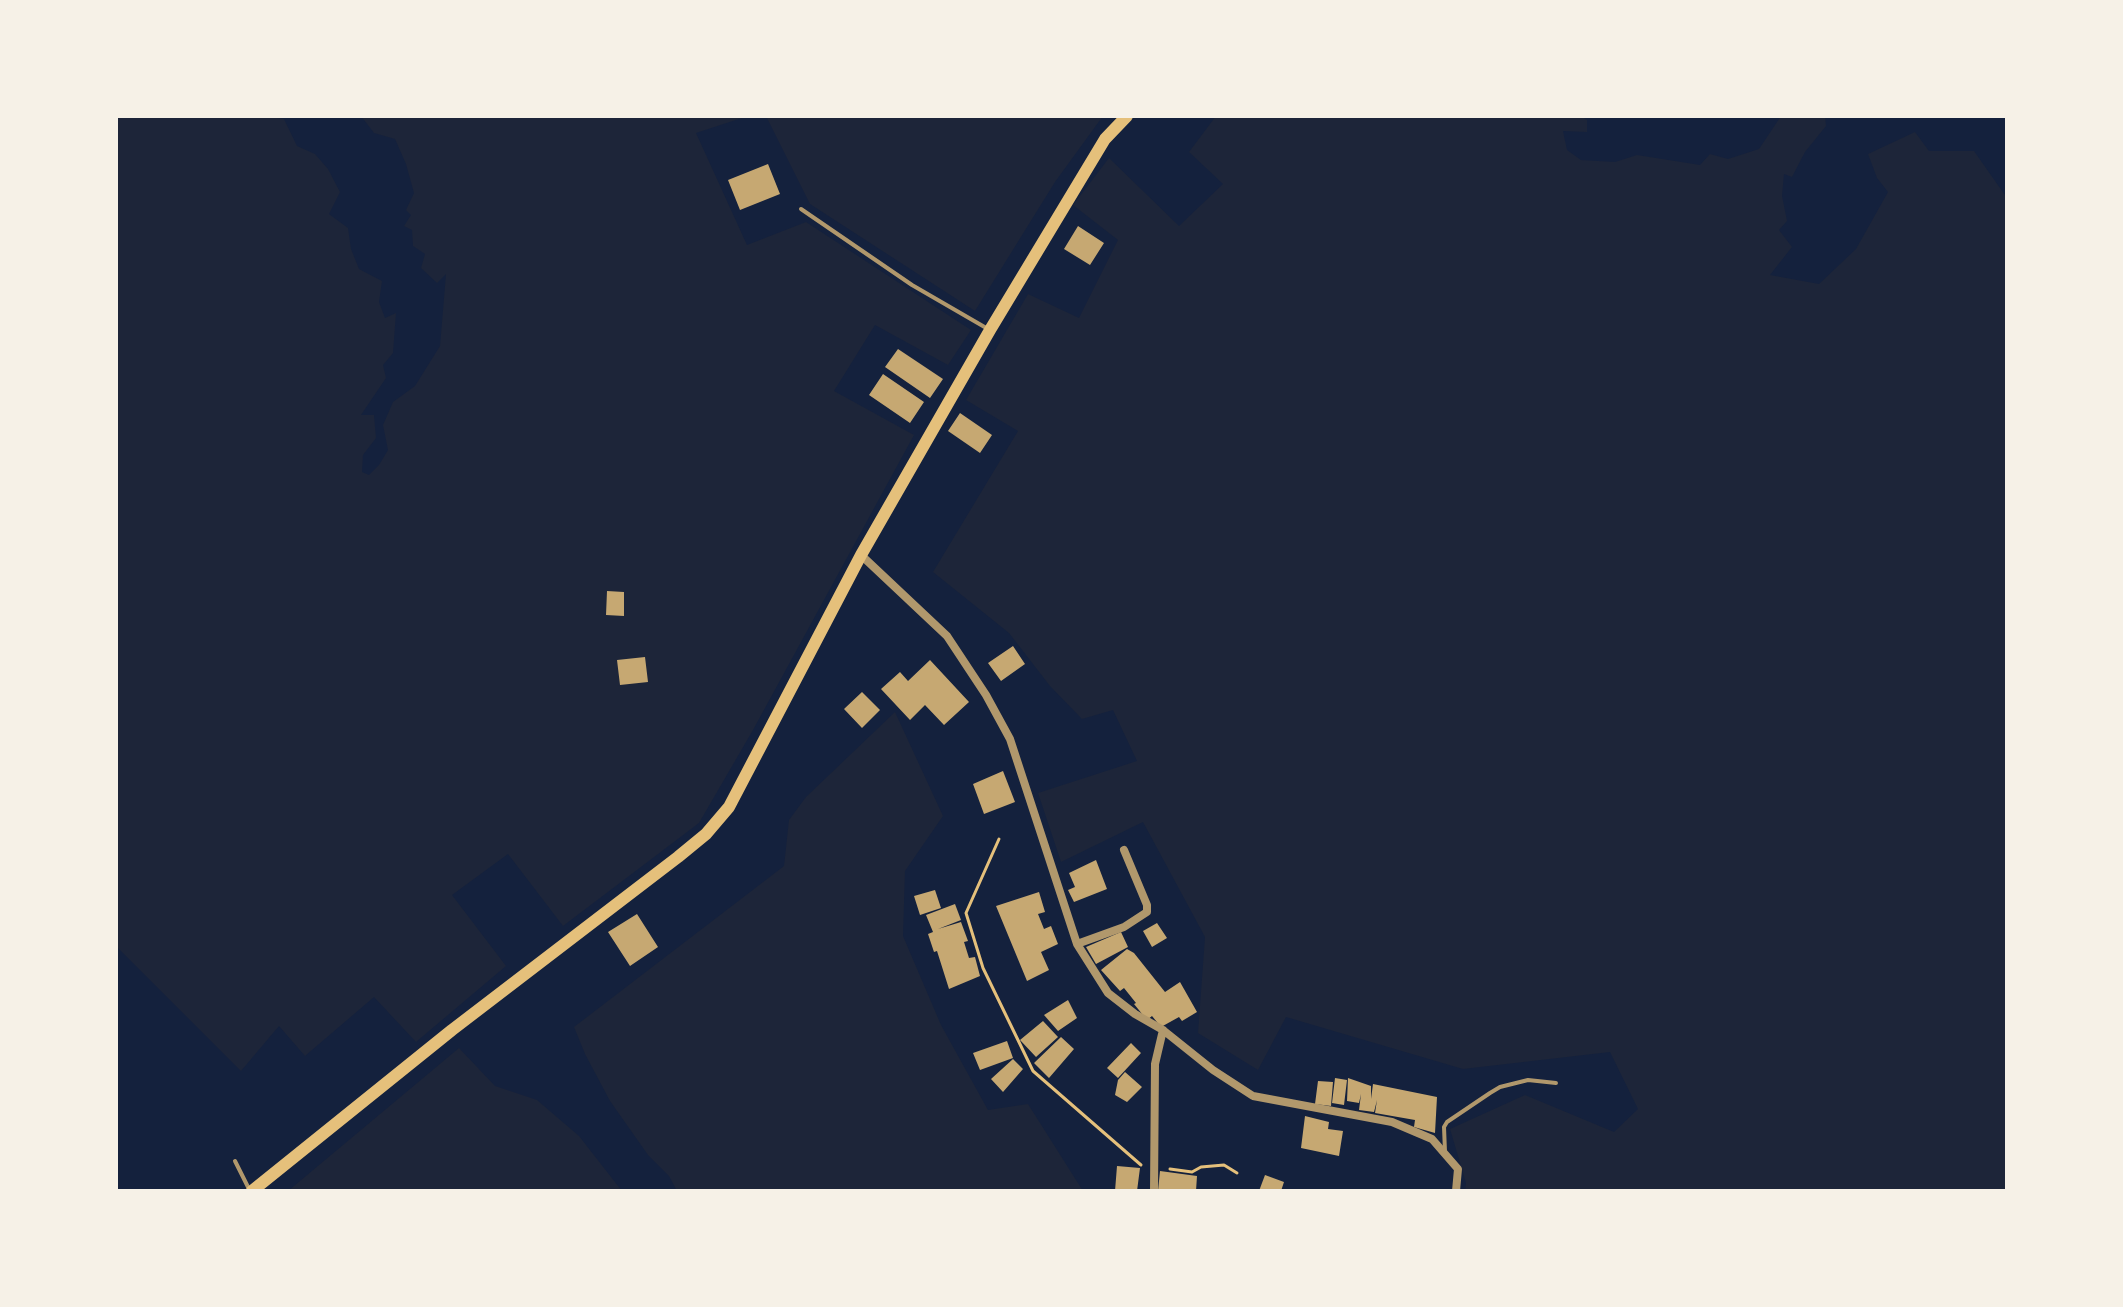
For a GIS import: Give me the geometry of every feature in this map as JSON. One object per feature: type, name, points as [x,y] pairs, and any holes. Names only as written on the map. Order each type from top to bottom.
[{"type":"main road","points":[[251,1191],[452,1030],[706,834],[729,807],[861,555],[990,330],[1105,139],[1127,116]]},
{"type":"street","points":[[861,555],[947,636],[986,695],[1010,739],[1077,944],[1108,993],[1253,1096],[1392,1122],[1432,1139],[1458,1169],[1456,1191]]},
{"type":"street","points":[[1077,944],[1124,927],[1147,912],[1147,905],[1124,850]]},
{"type":"street","points":[[1154,1191],[1155,1064],[1163,1030]]},
{"type":"lane","points":[[801,209],[912,285],[990,330]]},
{"type":"lane","points":[[1446,1155],[1444,1127],[1452,1117],[1500,1087],[1528,1080],[1556,1083]]},
{"type":"lane","points":[[235,1161],[251,1191]]},
{"type":"path","points":[[999,839],[966,913],[983,968],[1033,1071],[1154,1171],[1192,1172],[1201,1167],[1224,1165],[1237,1173]]},
{"type":"shaded area","points":[[116,116],[265,116],[284,119],[297,146],[315,154],[328,169],[340,192],[329,214],[348,228],[351,249],[359,269],[382,281],[379,302],[385,318],[396,313],[393,353],[383,365],[386,378],[361,415],[374,415],[376,438],[363,455],[362,472],[369,475],[388,450],[383,425],[393,402],[415,386],[440,346],[446,274],[437,283],[421,268],[425,254],[413,246],[412,230],[404,226],[411,215],[406,210],[414,193],[406,164],[395,139],[374,133],[361,116],[748,116],[696,133],[747,245],[806,222],[971,330],[948,365],[875,325],[834,391],[914,435],[699,823],[563,926],[508,854],[452,895],[506,966],[416,1042],[374,997],[305,1056],[279,1026],[241,1071],[116,946]]},
{"type":"shaded area","points":[[766,116],[1103,116],[1055,182],[975,311],[810,204]]},
{"type":"shaded area","points":[[1216,116],[1581,116],[1587,120],[1587,132],[1563,131],[1567,150],[1581,160],[1615,162],[1637,155],[1700,165],[1710,154],[1728,159],[1759,149],[1781,116],[1825,116],[1826,126],[1805,152],[1792,177],[1784,174],[1782,196],[1787,221],[1779,230],[1792,247],[1770,275],[1819,284],[1856,249],[1888,192],[1877,178],[1868,154],[1915,132],[1929,151],[1974,151],[2007,198],[2007,1191],[1465,1191],[1466,1183],[1450,1129],[1525,1095],[1614,1132],[1638,1109],[1610,1052],[1463,1069],[1286,1017],[1258,1070],[1198,1033],[1205,937],[1143,822],[1061,862],[1038,793],[1137,761],[1113,710],[1082,719],[1050,686],[1009,633],[933,572],[1018,431],[966,400],[1028,294],[1079,318],[1118,240],[1073,205],[1109,158],[1179,226],[1223,184],[1189,152]]},
{"type":"shaded area","points":[[895,712],[943,816],[905,871],[903,936],[941,1025],[988,1110],[1028,1104],[1083,1191],[677,1191],[669,1176],[648,1155],[610,1101],[574,1027],[784,866],[789,820],[806,797]]},
{"type":"shaded area","points":[[459,1048],[495,1086],[537,1100],[579,1136],[622,1191],[288,1191]]},
{"type":"building","points":[[768,164],[780,194],[740,210],[728,180]]},
{"type":"building","points":[[1078,226],[1104,243],[1090,265],[1064,249]]},
{"type":"building","points":[[898,349],[943,379],[930,398],[885,367]]},
{"type":"building","points":[[883,374],[924,402],[910,423],[869,395]]},
{"type":"building","points":[[960,413],[992,435],[980,453],[948,431]]},
{"type":"building","points":[[607,591],[624,592],[624,616],[606,615]]},
{"type":"building","points":[[1013,646],[1025,664],[1001,681],[988,663]]},
{"type":"building","points":[[645,657],[648,682],[620,685],[617,660]]},
{"type":"building","points":[[930,660],[969,702],[944,725],[925,705],[910,720],[881,689],[900,672],[908,681]]},
{"type":"building","points":[[862,692],[880,710],[862,728],[844,709]]},
{"type":"building","points":[[1003,771],[1015,802],[984,814],[973,784]]},
{"type":"building","points":[[1096,860],[1107,889],[1074,902],[1068,890],[1075,887],[1069,873]]},
{"type":"building","points":[[935,890],[941,908],[920,915],[914,896]]},
{"type":"building","points":[[1039,892],[1045,912],[1038,914],[1044,929],[1051,926],[1058,944],[1041,952],[1049,970],[1027,981],[996,906]]},
{"type":"building","points":[[955,904],[961,920],[938,929],[961,922],[968,941],[964,942],[969,958],[975,957],[980,976],[949,989],[928,934],[933,932],[926,915]]},
{"type":"building","points":[[637,914],[658,947],[630,966],[608,932]]},
{"type":"building","points":[[1157,923],[1167,938],[1152,947],[1143,931]]},
{"type":"building","points":[[1121,932],[1128,947],[1096,964],[1086,947]]},
{"type":"building","points":[[1127,949],[1134,953],[1165,992],[1180,982],[1197,1012],[1182,1021],[1179,1017],[1161,1027],[1152,1016],[1147,1020],[1124,988],[1120,991],[1101,970]]},
{"type":"building","points":[[1068,1000],[1077,1018],[1058,1031],[1044,1015]]},
{"type":"building","points":[[1043,1021],[1058,1037],[1036,1057],[1020,1040]]},
{"type":"building","points":[[1061,1037],[1074,1049],[1049,1078],[1034,1063]]},
{"type":"building","points":[[1007,1041],[1013,1058],[980,1070],[973,1053]]},
{"type":"building","points":[[1131,1043],[1141,1053],[1118,1078],[1107,1068]]},
{"type":"building","points":[[1013,1059],[1023,1069],[1003,1092],[991,1079]]},
{"type":"building","points":[[1125,1072],[1142,1087],[1127,1102],[1115,1095],[1118,1080]]},
{"type":"building","points":[[1335,1078],[1347,1080],[1344,1105],[1332,1103]]},
{"type":"building","points":[[1348,1078],[1371,1086],[1371,1099],[1373,1084],[1437,1097],[1435,1133],[1414,1127],[1415,1120],[1375,1113],[1377,1100],[1374,1112],[1359,1110],[1361,1094],[1359,1103],[1347,1101]]},
{"type":"building","points":[[1318,1081],[1333,1082],[1331,1106],[1315,1104]]},
{"type":"building","points":[[1305,1116],[1329,1122],[1328,1129],[1343,1131],[1339,1156],[1301,1148]]},
{"type":"building","points":[[1117,1166],[1140,1168],[1137,1191],[1115,1191]]},
{"type":"building","points":[[1160,1171],[1197,1176],[1196,1191],[1158,1191]]},
{"type":"building","points":[[1265,1175],[1284,1182],[1281,1191],[1259,1191]]}]
